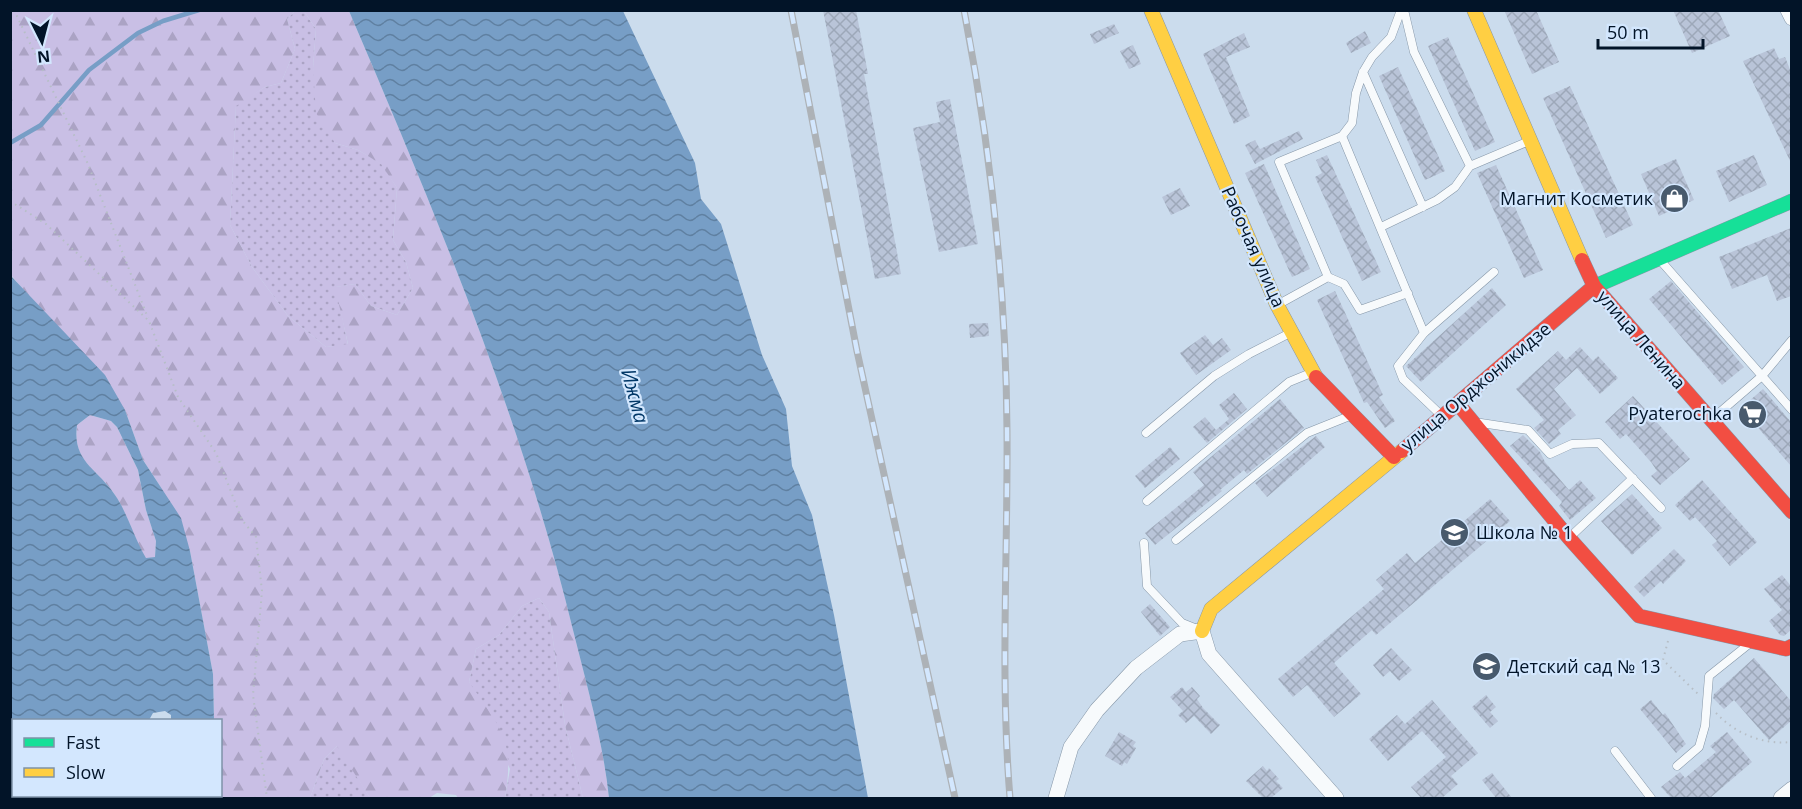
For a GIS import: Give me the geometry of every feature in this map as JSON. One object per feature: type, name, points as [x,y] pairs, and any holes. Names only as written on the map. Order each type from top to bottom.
[{"type":"street","name":"Рабочая улица","points":[[1151,10],[1278,305],[1313,373],[1394,457]]},
{"type":"street","name":"улица Ленина","points":[[1474,10],[1594,286],[1791,512]]},
{"type":"street","points":[[1788,10],[1791,18]]},
{"type":"street","name":"улица Орджоникидзе","points":[[1202,631],[1211,609],[1443,417],[1594,286],[1791,203]]},
{"type":"street","points":[[1458,404],[1569,538],[1639,616],[1786,649],[1791,646]]},
{"type":"street","points":[[1056,798],[1071,747],[1097,710],[1136,668],[1180,634],[1202,631],[1209,654],[1336,798]]},
{"type":"street","points":[[1781,798],[1791,789]]},
{"type":"lane","points":[[1403,10],[1391,37],[1372,57],[1363,72],[1356,93],[1352,123],[1342,136],[1279,162],[1328,277],[1344,284],[1360,310],[1408,293]]},
{"type":"lane","points":[[1403,10],[1414,52],[1470,166]]},
{"type":"lane","points":[[1363,72],[1423,207]]},
{"type":"lane","points":[[1342,136],[1382,227],[1424,333]]},
{"type":"lane","points":[[1382,227],[1423,207],[1455,186],[1470,166],[1531,140]]},
{"type":"lane","points":[[1659,259],[1791,410]]},
{"type":"lane","points":[[1443,417],[1402,379],[1398,366],[1424,333],[1494,272]]},
{"type":"lane","points":[[1278,305],[1328,277]]},
{"type":"lane","points":[[1146,433],[1214,376],[1249,354],[1292,333]]},
{"type":"lane","points":[[1711,420],[1762,376],[1791,340]]},
{"type":"lane","points":[[1147,501],[1288,382],[1313,373]]},
{"type":"lane","points":[[1176,540],[1307,433],[1353,415]]},
{"type":"lane","points":[[1474,422],[1528,430],[1550,454],[1572,444],[1599,443],[1661,508]]},
{"type":"lane","points":[[1569,538],[1633,478]]},
{"type":"lane","points":[[1144,543],[1147,586],[1182,623],[1202,631]]},
{"type":"lane","points":[[1677,766],[1699,747],[1705,726],[1709,676],[1753,641]]},
{"type":"lane","points":[[1615,751],[1651,798]]},
{"type":"path","points":[[14,10],[88,164],[178,397],[216,453],[242,520],[255,537],[262,591],[253,695],[267,798]]},
{"type":"path","points":[[10,201],[46,224],[149,321]]},
{"type":"green space","points":[[10,11],[295,11],[287,19],[295,49],[281,83],[265,87],[236,106],[230,225],[252,267],[288,316],[326,347],[348,344],[335,287],[355,284],[371,306],[397,315],[413,288],[406,262],[393,240],[397,188],[381,164],[358,150],[335,143],[316,113],[313,68],[316,29],[304,11],[349,11],[413,162],[474,316],[528,471],[552,550],[589,693],[603,756],[609,798],[583,798],[565,725],[549,612],[539,598],[522,606],[499,635],[476,649],[469,682],[503,736],[508,762],[505,798],[458,798],[456,795],[437,793],[429,798],[370,798],[337,746],[324,759],[310,798],[185,798],[222,797],[222,719],[214,719],[213,674],[190,551],[160,486],[143,460],[125,410],[11,275]]},
{"type":"green space","points":[[295,11],[304,11],[316,29],[313,68],[335,143],[358,150],[382,164],[397,188],[393,240],[406,262],[413,288],[397,315],[371,306],[355,284],[336,287],[348,345],[326,347],[288,316],[252,267],[230,225],[236,105],[265,87],[281,83],[295,49],[287,19]]},
{"type":"green space","points":[[90,415],[111,421],[117,427],[138,470],[146,510],[156,541],[155,557],[146,559],[115,495],[82,457],[76,438],[77,425]]},
{"type":"green space","points":[[539,598],[549,612],[565,725],[583,798],[505,798],[510,769],[469,682],[476,649],[499,635],[522,606]]},
{"type":"green space","points":[[338,745],[370,798],[310,798],[324,759]]},
{"type":"water","name":"Ижма","points":[[349,11],[623,11],[695,163],[701,199],[721,224],[762,355],[786,409],[792,466],[812,515],[834,615],[868,798],[609,798],[599,735],[589,693],[552,550],[528,471],[474,316],[413,162]]},
{"type":"water","points":[[10,275],[105,375],[125,410],[143,460],[181,518],[190,551],[213,674],[214,719],[171,719],[171,715],[165,711],[153,713],[150,719],[12,719],[12,797],[185,798],[11,798]],"holes":[[[90,415],[111,421],[117,427],[138,470],[146,510],[156,541],[155,557],[146,558],[120,502],[87,464],[78,448],[77,425]]]},
{"type":"building","points":[[823,10],[856,10],[868,74],[864,74],[901,274],[875,279]]},
{"type":"building","points":[[1504,10],[1536,10],[1559,62],[1532,74]]},
{"type":"building","points":[[1673,10],[1718,10],[1730,36],[1692,53]]},
{"type":"building","points":[[1114,24],[1119,33],[1094,44],[1090,34]]},
{"type":"building","points":[[1365,31],[1371,43],[1351,53],[1346,43]]},
{"type":"building","points":[[1244,33],[1250,47],[1226,57],[1250,116],[1234,124],[1203,54]]},
{"type":"building","points":[[1448,37],[1495,142],[1475,151],[1428,46]]},
{"type":"building","points":[[1133,45],[1141,64],[1129,69],[1120,51]]},
{"type":"building","points":[[1774,48],[1779,59],[1785,57],[1791,72],[1791,163],[1743,61]]},
{"type":"building","points":[[1398,67],[1445,171],[1425,180],[1379,76]]},
{"type":"building","points":[[1570,86],[1633,225],[1606,238],[1543,98]]},
{"type":"building","points":[[950,99],[978,244],[939,252],[913,128],[940,122],[936,102]]},
{"type":"building","points":[[1299,131],[1303,139],[1255,164],[1245,145],[1255,140],[1260,149]]},
{"type":"building","points":[[1327,155],[1381,272],[1362,281],[1315,177],[1322,173],[1316,160]]},
{"type":"building","points":[[1754,155],[1767,185],[1729,202],[1716,171]]},
{"type":"building","points":[[1676,159],[1694,200],[1659,216],[1641,174]]},
{"type":"building","points":[[1264,164],[1310,269],[1292,277],[1245,173]]},
{"type":"building","points":[[1496,165],[1543,270],[1524,278],[1477,173]]},
{"type":"building","points":[[1180,188],[1190,206],[1171,215],[1162,197]]},
{"type":"building","points":[[1791,228],[1791,296],[1777,301],[1767,275],[1732,289],[1719,257]]},
{"type":"building","points":[[1671,281],[1744,367],[1722,385],[1649,299]]},
{"type":"building","points":[[1492,288],[1506,305],[1421,382],[1406,366]]},
{"type":"building","points":[[1335,291],[1383,395],[1379,397],[1395,421],[1385,428],[1367,402],[1364,403],[1317,300]]},
{"type":"building","points":[[988,323],[989,336],[970,338],[969,324]]},
{"type":"building","points":[[1205,335],[1213,345],[1222,338],[1231,350],[1196,375],[1180,353]]},
{"type":"building","points":[[1580,347],[1593,361],[1598,356],[1618,378],[1600,394],[1577,368],[1554,389],[1576,415],[1558,430],[1561,434],[1549,444],[1534,428],[1544,420],[1516,389],[1558,351],[1566,360]]},
{"type":"building","points":[[1763,389],[1791,422],[1791,466],[1741,408]]},
{"type":"building","points":[[1234,393],[1247,409],[1207,443],[1193,427],[1205,417],[1216,430],[1229,419],[1219,405]]},
{"type":"building","points":[[1633,396],[1690,459],[1660,485],[1651,476],[1657,471],[1651,462],[1626,434],[1620,439],[1605,422]]},
{"type":"building","points":[[1280,399],[1304,428],[1247,474],[1244,470],[1220,490],[1222,491],[1155,545],[1145,533],[1204,485],[1193,472]]},
{"type":"building","points":[[1523,435],[1540,452],[1545,462],[1569,490],[1580,480],[1596,498],[1570,520],[1559,506],[1562,502],[1510,446]]},
{"type":"building","points":[[1316,436],[1325,447],[1267,497],[1255,483]]},
{"type":"building","points":[[1170,447],[1180,459],[1145,488],[1135,476]]},
{"type":"building","points":[[1702,480],[1757,542],[1730,566],[1712,545],[1717,541],[1695,517],[1690,521],[1675,505]]},
{"type":"building","points":[[1632,494],[1662,528],[1632,555],[1601,521]]},
{"type":"building","points":[[1490,499],[1510,521],[1376,635],[1372,630],[1334,663],[1361,694],[1334,717],[1307,685],[1293,697],[1278,679],[1384,589],[1376,580],[1407,553],[1415,563]]},
{"type":"building","points":[[1674,549],[1686,561],[1663,584],[1661,581],[1644,597],[1634,587]]},
{"type":"building","points":[[1782,575],[1791,586],[1791,630],[1784,636],[1780,635],[1769,621],[1782,610],[1764,589]]},
{"type":"building","points":[[1150,604],[1170,627],[1160,636],[1141,612]]},
{"type":"building","points":[[1391,648],[1412,670],[1399,681],[1390,671],[1383,677],[1373,665]]},
{"type":"building","points":[[1754,658],[1791,701],[1791,721],[1769,740],[1734,700],[1724,709],[1713,698],[1714,694]]},
{"type":"building","points":[[1182,687],[1186,692],[1192,687],[1200,696],[1197,699],[1203,708],[1220,725],[1211,734],[1194,716],[1186,723],[1178,715],[1183,711],[1170,697]]},
{"type":"building","points":[[1486,695],[1496,707],[1490,712],[1498,721],[1490,728],[1472,707]]},
{"type":"building","points":[[1432,700],[1478,753],[1451,776],[1458,784],[1442,798],[1421,798],[1411,787],[1446,757],[1422,731],[1388,761],[1369,739],[1397,715],[1405,724]]},
{"type":"building","points":[[1651,700],[1663,715],[1665,713],[1686,744],[1676,753],[1640,709]]},
{"type":"building","points":[[1119,732],[1136,742],[1133,746],[1136,748],[1127,764],[1124,762],[1122,766],[1105,756]]},
{"type":"building","points":[[1727,732],[1752,762],[1710,798],[1671,798],[1661,787],[1680,772],[1685,778],[1716,752],[1710,746]]},
{"type":"building","points":[[1263,766],[1267,771],[1269,768],[1279,779],[1276,781],[1283,788],[1271,798],[1263,798],[1246,781]]},
{"type":"building","points":[[1492,773],[1512,798],[1496,798],[1482,780]]},
{"type":"waterway","points":[[10,143],[41,125],[89,70],[138,33],[163,21],[199,10]]},
{"type":"railway","points":[[791,10],[857,351],[955,798]]},
{"type":"railway","points":[[964,10],[989,167],[1004,325],[1007,430],[1005,707],[1010,798]]},
{"type":"traffic: fast","points":[[1593,287],[1792,201]]},
{"type":"traffic: slow","points":[[1151,10],[1277,305],[1316,377]]},
{"type":"traffic: slow","points":[[1474,10],[1582,260]]},
{"type":"traffic: slow","points":[[1202,631],[1211,609],[1402,451]]},
{"type":"traffic: jam","points":[[1582,260],[1594,286],[1792,512]]},
{"type":"traffic: jam","points":[[1402,451],[1593,287]]},
{"type":"traffic: jam","points":[[1316,377],[1394,457]]},
{"type":"traffic: jam","points":[[1458,404],[1569,538],[1639,616],[1786,649],[1792,646]]},
{"type":"place","name":"Магнит Косметик","points":[[1674,199]]},
{"type":"place","name":"Pyaterochka","points":[[1753,414]]},
{"type":"place","name":"Школа № 1","points":[[1455,533]]},
{"type":"place","name":"Детский сад № 13","points":[[1486,667]]}]
